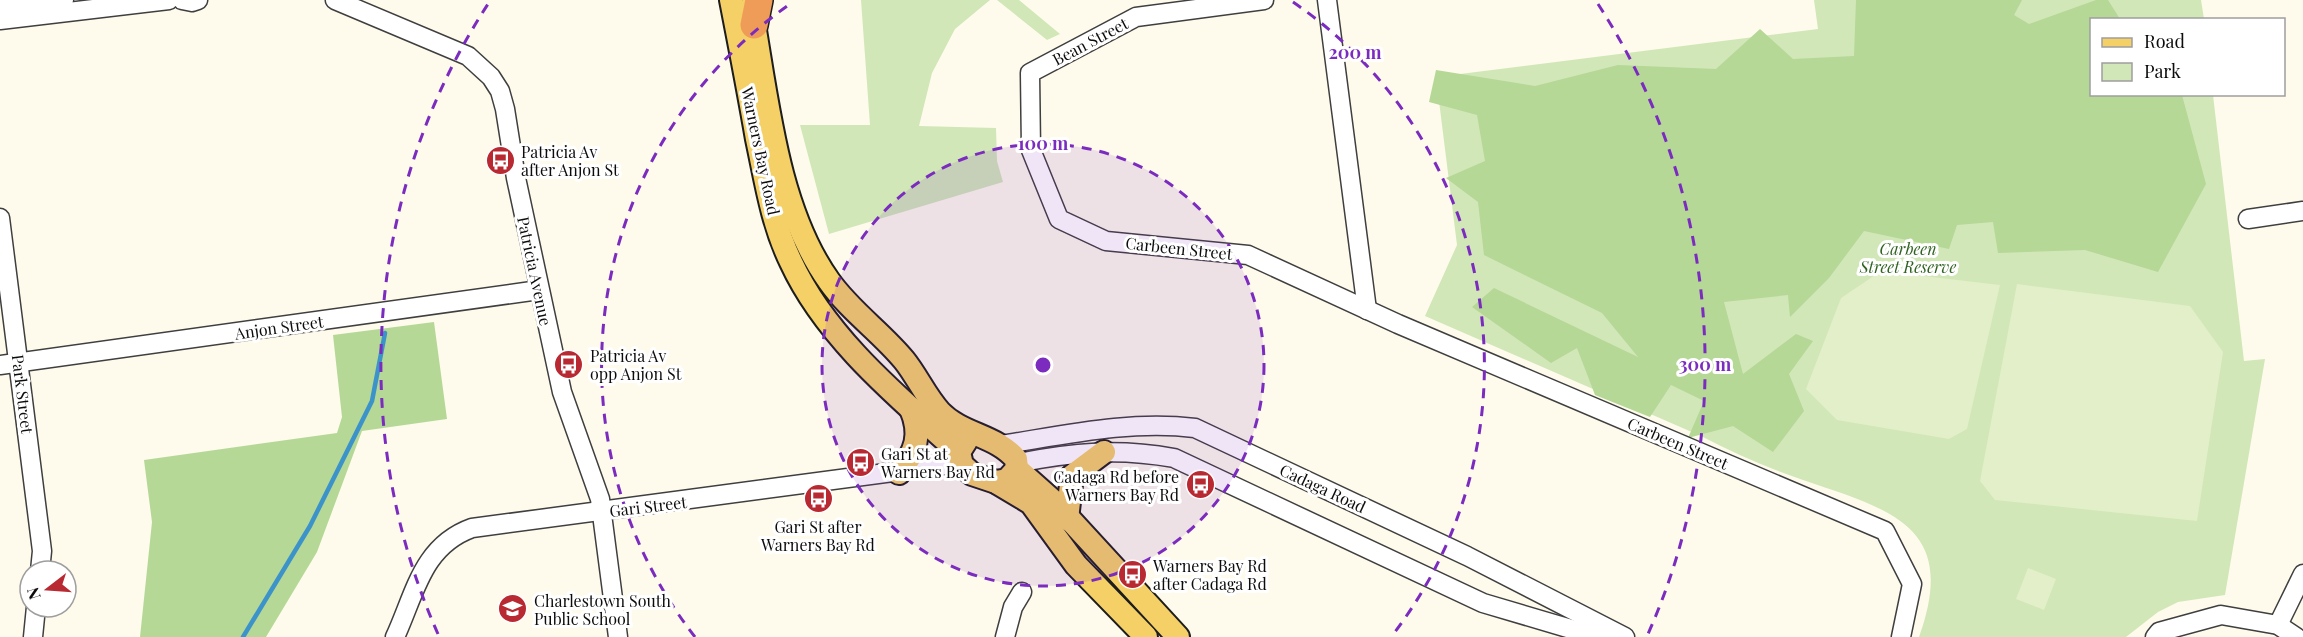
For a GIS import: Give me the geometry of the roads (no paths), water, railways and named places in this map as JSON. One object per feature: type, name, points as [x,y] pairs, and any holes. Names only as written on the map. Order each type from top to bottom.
[{"type":"main road","name":"Warners Bay Road","points":[[731,0],[771,207],[791,262],[819,311],[979,478],[996,482],[1036,507],[1076,566],[1146,637]]},
{"type":"main road","name":"Warners Bay Road","points":[[754,8],[786,186],[796,219],[815,260],[846,303],[903,358],[939,411],[960,428],[992,441],[1031,479],[1178,637]]},
{"type":"main road","points":[[900,473],[912,456],[919,437],[917,422],[910,408]]},
{"type":"main road","points":[[960,458],[960,447],[968,440],[992,441]]},
{"type":"main road","points":[[1067,519],[1072,476],[1104,452]]},
{"type":"main road","points":[[996,482],[1007,480],[1017,466]]},
{"type":"street","points":[[0,8],[67,0]]},
{"type":"street","points":[[0,21],[169,0]]},
{"type":"street","points":[[182,0],[192,2],[198,0]]},
{"type":"street","name":"Patricia Avenue","points":[[334,0],[468,56],[491,77],[500,91],[539,290],[562,392],[603,512],[618,637]]},
{"type":"street","name":"Bean Street","points":[[1031,150],[1030,74],[1136,17],[1264,0]]},
{"type":"street","points":[[1327,0],[1367,310]]},
{"type":"street","name":"Carbeen Street","points":[[1031,150],[1059,219],[1106,241],[1248,255],[1367,310],[1885,531],[1912,584],[1901,637]]},
{"type":"street","points":[[2248,219],[2303,211]]},
{"type":"street","name":"Park Street","points":[[0,218],[41,559]]},
{"type":"street","name":"Anjon Street","points":[[0,365],[539,290]]},
{"type":"street","name":"Cadaga Road","points":[[992,441],[1131,426],[1164,424],[1195,428],[1467,556],[1625,637]]},
{"type":"street","points":[[1017,466],[1056,455],[1104,452],[1124,451],[1174,458],[1483,603],[1598,637]]},
{"type":"street","name":"Gari Street","points":[[395,637],[426,565],[440,546],[451,537],[480,527],[900,473],[960,458]]},
{"type":"street","points":[[2278,625],[2303,574]]},
{"type":"street","points":[[1005,637],[1013,607],[1022,592]]},
{"type":"street","points":[[2155,637],[2159,632],[2220,615],[2278,625],[2296,637]]},
{"type":"street","points":[[33,637],[35,619]]},
{"type":"waterway","points":[[243,637],[310,526],[372,401],[385,333]]},
{"type":"place","name":"Patricia Av after Anjon St","points":[[500,160]]},
{"type":"place","name":"Patricia Av opp Anjon St","points":[[569,364]]},
{"type":"place","name":"Gari St at Warners Bay Rd","points":[[860,462]]},
{"type":"place","name":"Cadaga Rd before Warners Bay Rd","points":[[1200,485]]},
{"type":"place","name":"Gari St after Warners Bay Rd","points":[[818,498]]},
{"type":"place","name":"Warners Bay Rd after Cadaga Rd","points":[[1132,574]]},
{"type":"place","name":"Charlestown South Public School","points":[[513,609]]},
{"type":"park label","name":"Carbeen Street Reserve","points":[[1908,257]]}]
